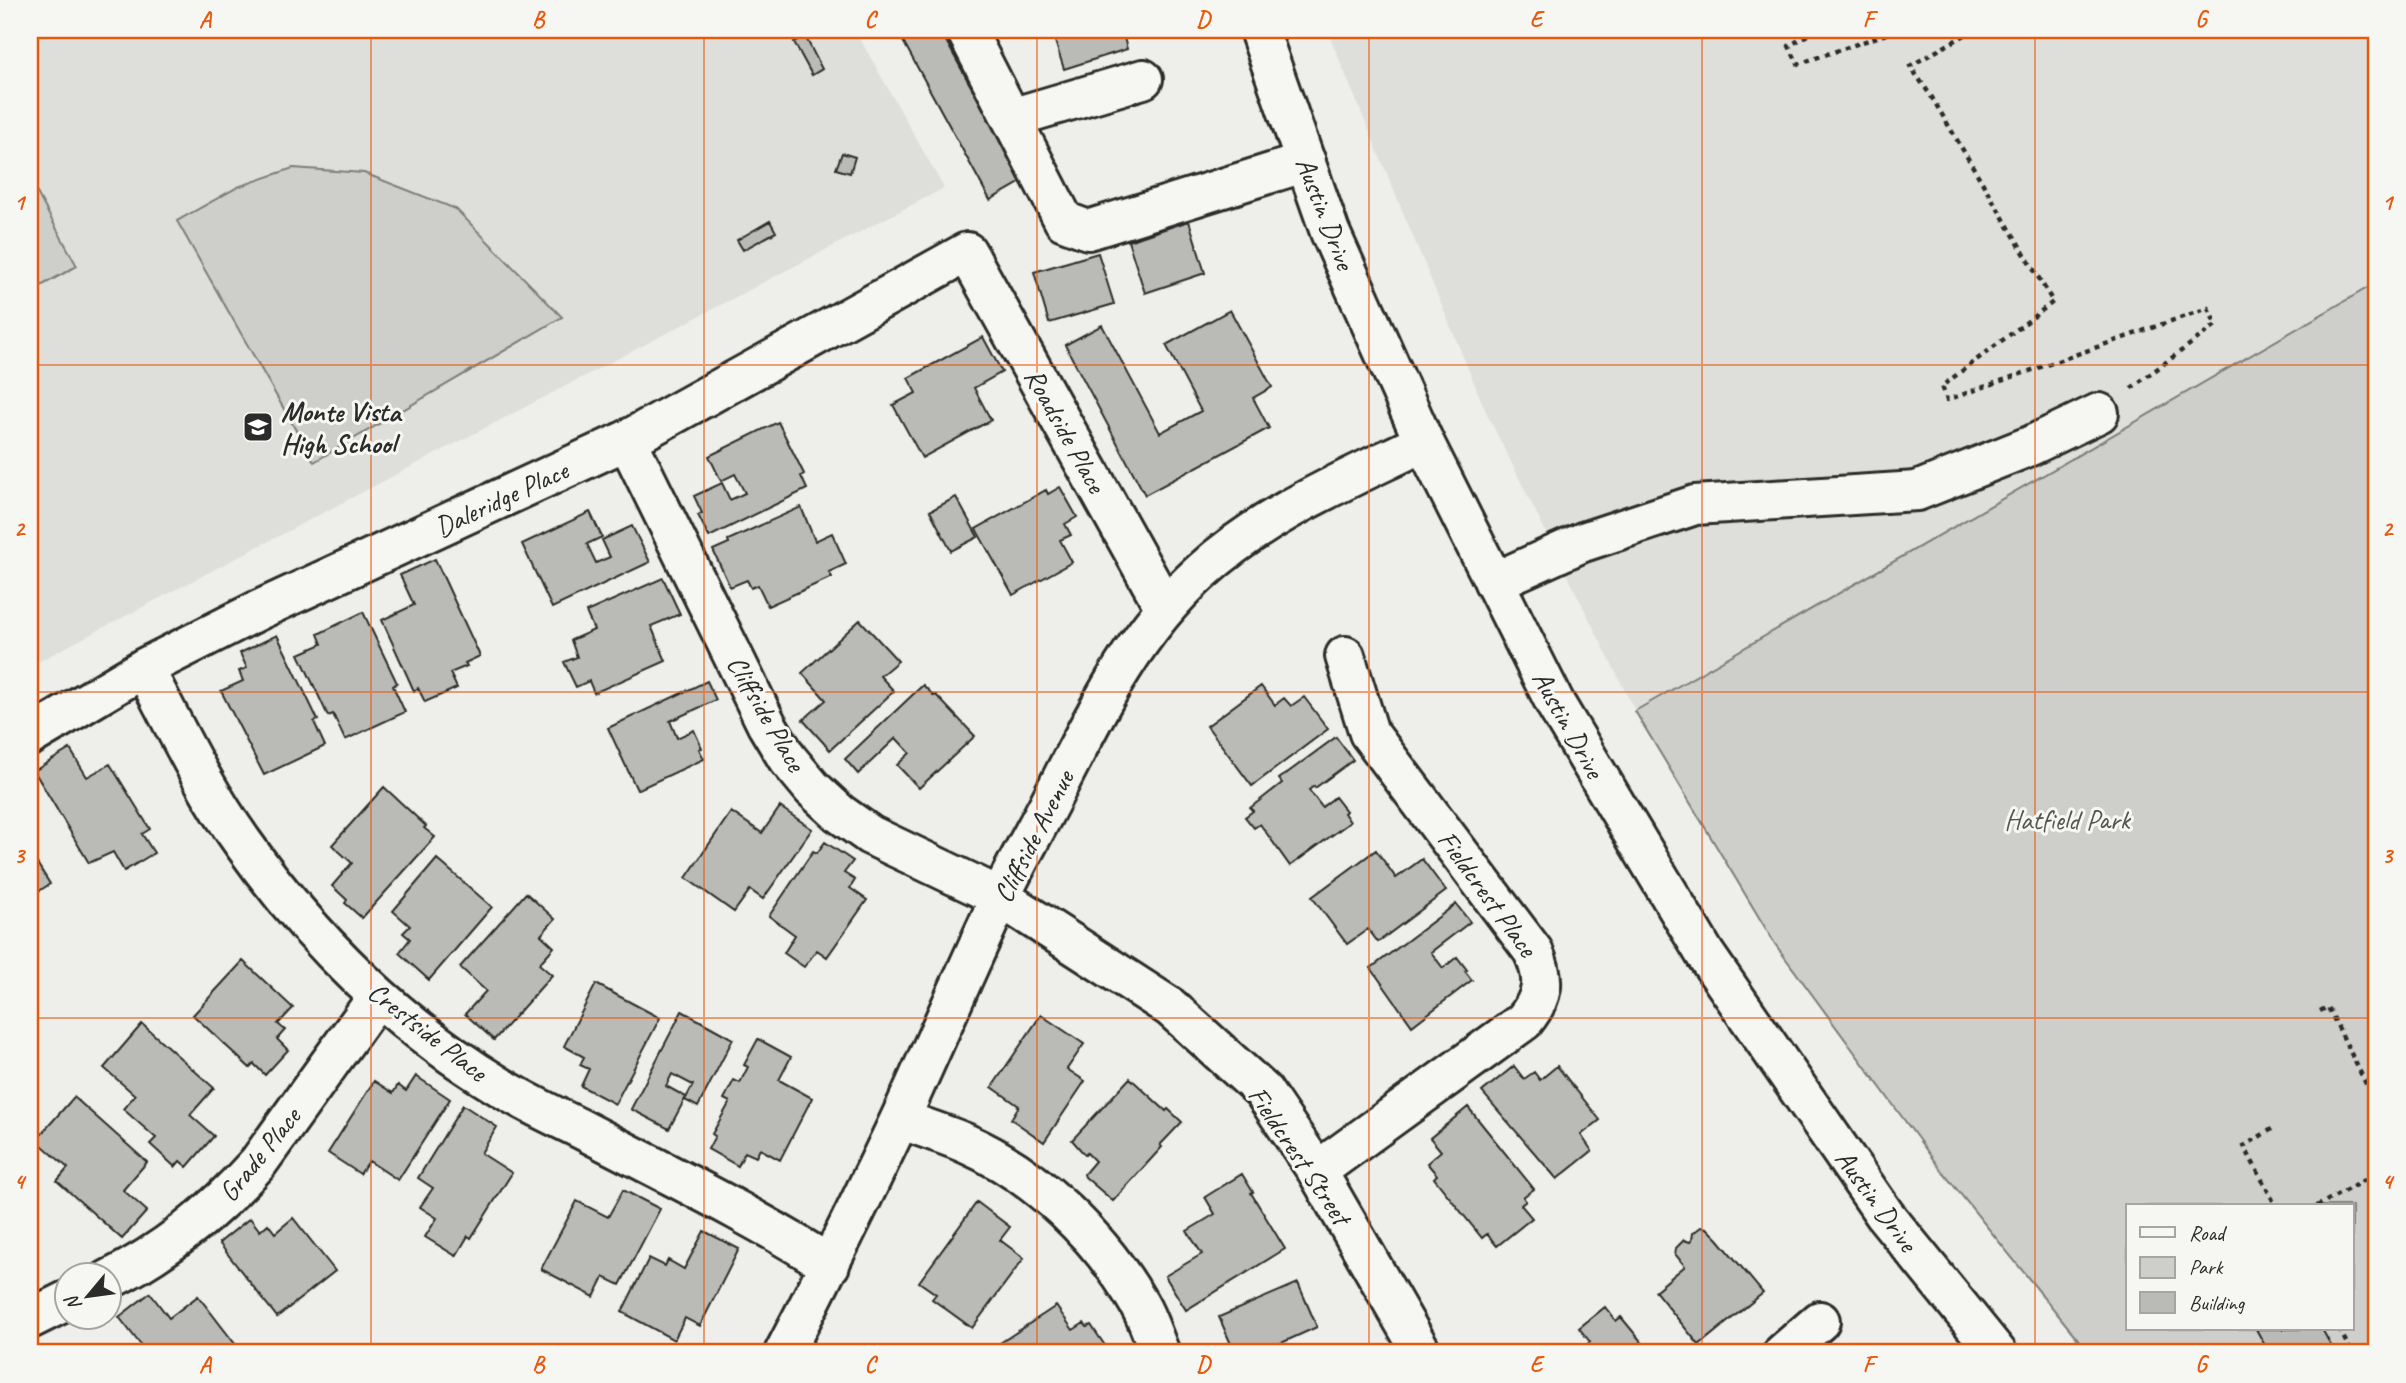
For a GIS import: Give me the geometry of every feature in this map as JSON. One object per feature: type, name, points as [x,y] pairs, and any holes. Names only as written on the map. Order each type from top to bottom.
[{"type":"street","points":[[966,30],[1064,221],[1088,230],[1306,162]]},
{"type":"street","name":"Austin Drive","points":[[1259,30],[1330,232],[1424,442],[1556,705],[1705,954],[1885,1215],[1997,1353]]},
{"type":"street","points":[[1011,118],[1143,79]]},
{"type":"street","name":"Daleridge Place","points":[[30,736],[144,668],[259,610],[627,440],[967,252]]},
{"type":"street","name":"Roadside Place","points":[[967,252],[1166,608]]},
{"type":"street","points":[[1494,582],[1584,542],[1695,505],[1916,491],[2031,446],[2099,412]]},
{"type":"street","name":"Cliffside Place","points":[[627,440],[767,725],[787,758],[812,788],[839,813],[870,835],[1000,897]]},
{"type":"street","name":"Cliffside Avenue","points":[[784,1353],[830,1265],[900,1119],[1000,897],[1115,679],[1142,637],[1200,572],[1238,541],[1280,513],[1424,442]]},
{"type":"street","name":"Fieldcrest Place","points":[[1317,1171],[1524,1021],[1535,1009],[1541,993],[1542,979],[1533,951],[1369,733],[1345,656]]},
{"type":"street","name":"Crestside Place","points":[[144,668],[206,785],[242,842],[320,938],[378,996],[417,1028],[500,1087],[774,1229],[830,1265]]},
{"type":"street","name":"Fieldcrest Street","points":[[1000,897],[1170,1007],[1263,1091],[1317,1171],[1422,1353]]},
{"type":"street","name":"Grade Place","points":[[122,1273],[177,1240],[235,1188],[258,1163],[378,996]]},
{"type":"street","points":[[900,1119],[967,1144],[1003,1164],[1037,1188],[1068,1215],[1120,1274],[1141,1306],[1160,1353]]},
{"type":"street","points":[[30,1319],[52,1308]]},
{"type":"street","points":[[1783,1353],[1820,1321]]},
{"type":"path","points":[[1815,30],[1789,46],[1798,64],[1898,30]]},
{"type":"path","points":[[1974,30],[1910,66],[1931,96],[2053,302],[1942,386],[1947,400],[2208,308],[2216,325],[2099,412]]},
{"type":"path","points":[[2320,1011],[2328,1007],[2376,1104]]},
{"type":"path","points":[[2272,1129],[2244,1146],[2275,1204]]},
{"type":"path","points":[[2322,1204],[2376,1174]]},
{"type":"path","points":[[2340,1330],[2352,1353]]},
{"type":"shaded area","name":"Monte Vista High School","points":[[30,30],[855,30],[944,188],[30,666]]},
{"type":"shaded area","points":[[1327,30],[2376,30],[2376,283],[1635,711],[1487,414]]},
{"type":"green space","points":[[293,168],[364,173],[456,209],[562,317],[314,462],[177,221],[238,187]]},
{"type":"green space","points":[[30,180],[77,266],[30,292]]},
{"type":"green space","name":"Hatfield Park","points":[[2376,283],[2376,1353],[2089,1353],[1941,1170],[1775,944],[1635,711]]},
{"type":"building","points":[[897,30],[940,30],[1023,181],[990,200]]},
{"type":"building","points":[[1122,30],[1127,49],[1064,69],[1052,32]]},
{"type":"building","points":[[805,36],[822,69],[812,75],[794,42]]},
{"type":"building","points":[[842,153],[855,157],[850,173],[836,169]]},
{"type":"building","points":[[770,221],[776,232],[743,250],[737,240]]},
{"type":"building","points":[[1189,221],[1205,273],[1145,293],[1128,241]]},
{"type":"building","points":[[1098,253],[1114,304],[1049,323],[1034,272]]},
{"type":"building","points":[[1230,310],[1272,387],[1253,398],[1269,428],[1145,495],[1065,345],[1102,325],[1160,433],[1201,411],[1166,345]]},
{"type":"building","points":[[983,337],[1002,372],[974,388],[991,420],[922,458],[893,405],[916,393],[908,378]]},
{"type":"building","points":[[778,422],[804,474],[801,476],[807,489],[709,537],[698,515],[702,513],[694,496],[722,483],[730,500],[745,493],[735,474],[721,481],[709,456]]},
{"type":"building","points":[[1060,487],[1077,517],[1065,524],[1071,535],[1060,540],[1072,562],[1013,595],[976,529],[1046,490],[1048,494]]},
{"type":"building","points":[[956,497],[978,537],[951,551],[930,511]]},
{"type":"building","points":[[801,507],[815,541],[832,533],[846,564],[829,572],[832,577],[768,606],[758,585],[751,588],[747,580],[730,587],[713,550],[729,543],[728,540]]},
{"type":"building","points":[[590,512],[602,537],[587,544],[596,563],[610,557],[602,540],[632,526],[650,562],[552,608],[522,544]]},
{"type":"building","points":[[435,559],[480,656],[465,663],[467,666],[450,673],[457,688],[425,702],[418,688],[414,691],[382,620],[414,605],[400,575]]},
{"type":"building","points":[[663,578],[680,614],[651,626],[666,661],[594,693],[589,681],[576,687],[564,662],[577,657],[571,640],[594,630],[586,612]]},
{"type":"building","points":[[363,612],[397,683],[393,686],[405,712],[345,740],[333,714],[328,716],[299,654],[322,644],[318,634]]},
{"type":"building","points":[[860,620],[898,661],[880,676],[894,691],[830,750],[803,720],[826,700],[802,673]]},
{"type":"building","points":[[277,635],[318,720],[314,722],[325,746],[264,775],[221,691],[243,681],[239,671],[247,668],[240,653]]},
{"type":"building","points":[[707,681],[716,700],[670,721],[677,738],[694,730],[704,759],[637,790],[608,728]]},
{"type":"building","points":[[923,685],[975,736],[919,788],[897,765],[910,753],[896,738],[858,774],[845,759]]},
{"type":"building","points":[[1261,686],[1275,705],[1284,698],[1291,706],[1304,697],[1328,729],[1252,786],[1207,726]]},
{"type":"building","points":[[1336,737],[1353,760],[1309,790],[1322,807],[1335,797],[1346,811],[1344,813],[1350,822],[1290,866],[1260,824],[1254,828],[1245,817],[1253,811],[1250,808],[1282,783],[1279,779]]},
{"type":"building","points":[[70,749],[87,777],[110,764],[150,829],[142,834],[154,853],[124,871],[113,852],[89,863],[34,771]]},
{"type":"building","points":[[384,787],[435,837],[362,918],[345,903],[347,900],[332,886],[352,863],[332,845]]},
{"type":"building","points":[[780,807],[812,829],[763,899],[750,890],[734,912],[686,878],[731,812],[762,833]]},
{"type":"building","points":[[825,842],[853,861],[844,873],[855,880],[850,888],[867,900],[827,957],[817,950],[804,967],[784,953],[795,935],[769,916],[813,851],[817,853]]},
{"type":"building","points":[[1376,850],[1396,878],[1422,859],[1446,891],[1378,942],[1368,929],[1347,944],[1312,897]]},
{"type":"building","points":[[30,852],[50,884],[31,896],[33,900],[30,902]]},
{"type":"building","points":[[437,859],[492,907],[429,980],[399,953],[410,939],[403,933],[410,926],[393,911]]},
{"type":"building","points":[[526,893],[555,919],[541,935],[554,947],[539,964],[552,975],[494,1040],[465,1014],[486,991],[460,967]]},
{"type":"building","points":[[1456,904],[1470,922],[1431,952],[1443,968],[1457,957],[1472,980],[1412,1026],[1371,968]]},
{"type":"building","points":[[243,961],[293,1008],[278,1024],[285,1030],[277,1039],[288,1050],[265,1075],[254,1064],[250,1068],[193,1015]]},
{"type":"building","points":[[596,984],[660,1018],[615,1104],[581,1086],[589,1069],[580,1065],[584,1057],[564,1046]]},
{"type":"building","points":[[682,1011],[733,1039],[698,1107],[685,1100],[693,1085],[672,1074],[666,1086],[686,1097],[669,1129],[631,1109]]},
{"type":"building","points":[[1041,1015],[1084,1044],[1067,1069],[1085,1081],[1044,1142],[1011,1119],[1019,1106],[992,1087]]},
{"type":"building","points":[[142,1024],[214,1088],[190,1115],[214,1136],[187,1167],[180,1161],[175,1167],[150,1144],[156,1138],[123,1109],[135,1095],[104,1068]]},
{"type":"building","points":[[758,1039],[791,1057],[779,1080],[812,1098],[780,1160],[760,1149],[756,1157],[745,1152],[738,1166],[708,1149],[715,1136],[712,1134],[730,1102],[724,1099],[734,1080],[740,1083],[748,1067],[744,1065]]},
{"type":"building","points":[[1514,1066],[1524,1079],[1534,1072],[1540,1080],[1557,1066],[1600,1120],[1581,1135],[1592,1151],[1557,1179],[1482,1092]]},
{"type":"building","points":[[416,1076],[450,1099],[398,1180],[369,1161],[360,1174],[328,1153],[374,1081],[393,1093],[398,1085],[406,1091]]},
{"type":"building","points":[[1130,1078],[1182,1122],[1113,1201],[1085,1177],[1084,1174],[1095,1161],[1087,1153],[1085,1155],[1072,1140]]},
{"type":"building","points":[[74,1097],[147,1162],[123,1190],[147,1211],[122,1239],[57,1181],[68,1168],[36,1140]]},
{"type":"building","points":[[463,1105],[497,1127],[481,1153],[512,1173],[471,1238],[468,1236],[456,1256],[425,1237],[437,1218],[420,1207],[433,1188],[418,1178]]},
{"type":"building","points":[[1468,1107],[1534,1189],[1523,1197],[1526,1201],[1521,1205],[1532,1218],[1497,1246],[1487,1234],[1482,1238],[1434,1178],[1437,1175],[1427,1163],[1441,1151],[1430,1138]]},
{"type":"building","points":[[1242,1174],[1285,1249],[1186,1310],[1165,1276],[1202,1254],[1187,1231],[1215,1214],[1205,1197]]},
{"type":"building","points":[[623,1190],[660,1209],[620,1285],[604,1277],[594,1297],[541,1269],[577,1201],[608,1217]]},
{"type":"building","points":[[977,1202],[1010,1227],[1000,1240],[1024,1258],[972,1328],[932,1299],[936,1294],[919,1282]]},
{"type":"building","points":[[250,1218],[260,1231],[268,1224],[275,1233],[293,1218],[335,1271],[277,1317],[219,1243]]},
{"type":"building","points":[[1701,1227],[1707,1228],[1718,1239],[1763,1293],[1699,1345],[1655,1291],[1685,1266],[1675,1254],[1676,1248],[1684,1240],[1690,1242],[1693,1233]]},
{"type":"building","points":[[704,1231],[739,1249],[700,1326],[685,1318],[674,1340],[622,1312],[649,1258],[665,1266],[668,1260],[684,1269]]},
{"type":"building","points":[[1298,1283],[1317,1327],[1268,1349],[1271,1353],[1216,1353],[1215,1351],[1231,1344],[1219,1317]]},
{"type":"building","points":[[150,1293],[169,1318],[198,1296],[242,1353],[147,1353],[122,1321],[122,1315]]},
{"type":"building","points":[[1056,1306],[1073,1330],[1084,1323],[1087,1327],[1091,1325],[1110,1353],[985,1353]]},
{"type":"building","points":[[1605,1307],[1616,1321],[1621,1317],[1649,1351],[1651,1349],[1654,1353],[1576,1353],[1590,1342],[1579,1328]]},
{"type":"building","points":[[2257,1330],[2323,1330],[2335,1353],[2269,1353]]},
{"type":"place","name":"Monte Vista High School","points":[[258,427]]}]
